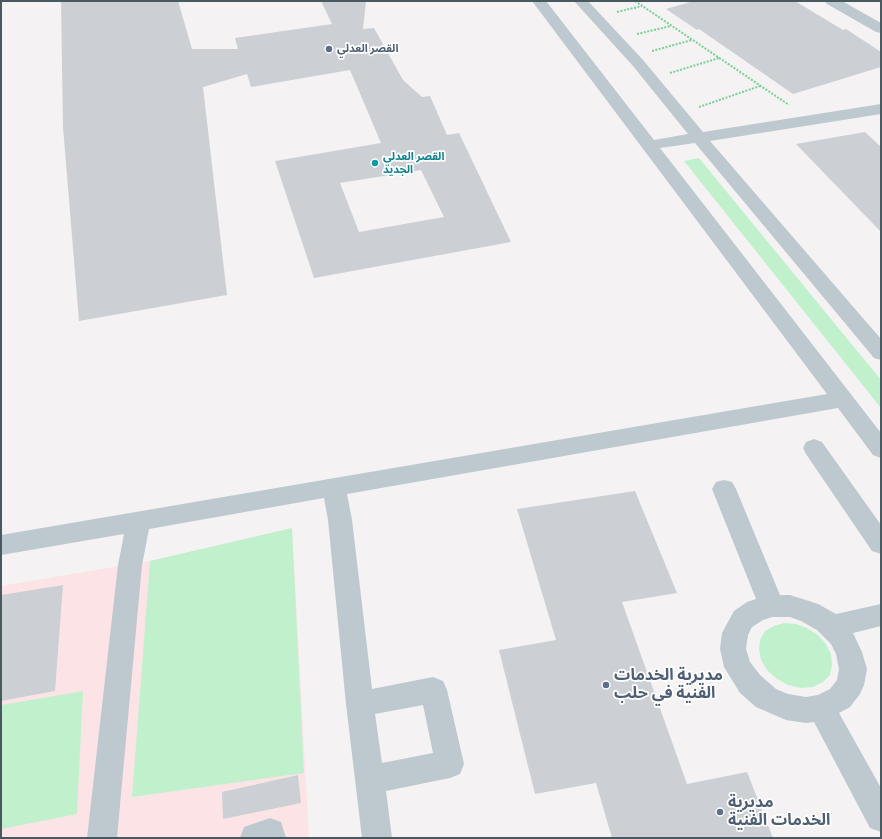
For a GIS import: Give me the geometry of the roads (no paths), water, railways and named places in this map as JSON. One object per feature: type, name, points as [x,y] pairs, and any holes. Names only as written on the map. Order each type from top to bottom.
[{"type":"street","points":[[539,1],[881,449]]},
{"type":"street","points":[[581,1],[638,63],[881,353]]},
{"type":"street","points":[[832,1],[874,20],[881,29]]},
{"type":"street","points":[[650,145],[881,109]]},
{"type":"street","points":[[1,545],[843,399]]},
{"type":"street","points":[[814,448],[881,544]]},
{"type":"street","points":[[334,488],[340,520],[360,704],[377,838]]},
{"type":"street","points":[[724,489],[772,606]]},
{"type":"street","points":[[102,838],[130,564],[138,522]]},
{"type":"street","points":[[772,606],[790,606],[809,612],[826,622],[840,636],[849,652],[853,669],[850,685],[840,698],[821,708],[806,710],[786,707],[766,698],[750,684],[738,667],[734,649],[735,633],[743,620],[756,610],[772,606]]},
{"type":"street","points":[[832,627],[881,615]]},
{"type":"street","points":[[360,704],[433,690],[450,764],[370,780]]},
{"type":"street","points":[[821,708],[881,817]]},
{"type":"street","points":[[255,838],[270,833],[271,838]]},
{"type":"place","name":"القصر العدلي","points":[[329,49]]},
{"type":"place","name":"القصر العدلي الجديد","points":[[375,163]]},
{"type":"place","name":"مديرية الخدمات الفنية في حلب","points":[[606,685]]},
{"type":"place","name":"مديرية الخدمات الفنية","points":[[720,812]]}]
